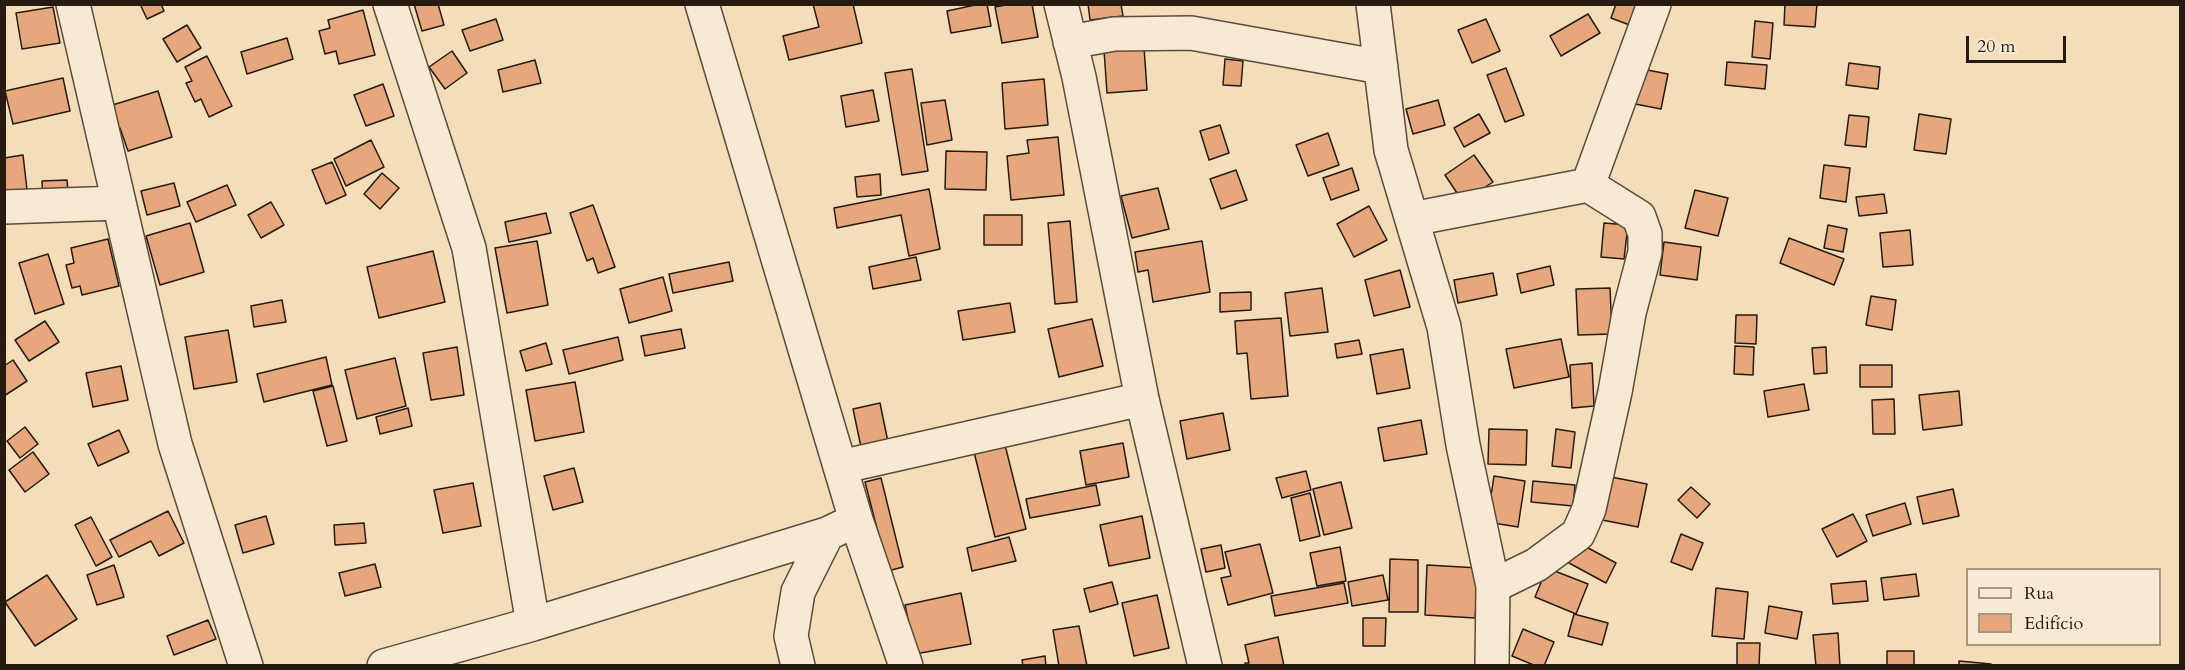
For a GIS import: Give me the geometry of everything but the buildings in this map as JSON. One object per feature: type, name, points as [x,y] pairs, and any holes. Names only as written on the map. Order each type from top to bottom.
[{"type":"street","points":[[73,4],[175,444],[246,666]]},
{"type":"street","points":[[390,4],[470,248],[533,624]]},
{"type":"street","points":[[702,4],[856,520],[906,666]]},
{"type":"street","points":[[1061,4],[1079,77],[1142,399],[1205,666]]},
{"type":"street","points":[[1373,4],[1391,150],[1444,327],[1463,445],[1493,586],[1492,666]]},
{"type":"street","points":[[1588,185],[1654,4]]},
{"type":"street","points":[[1070,42],[1114,34],[1191,33],[1381,67]]},
{"type":"street","points":[[1412,219],[1588,185],[1639,217],[1645,234],[1645,252],[1629,313],[1615,392],[1589,509],[1578,534],[1536,565],[1493,586]]},
{"type":"street","points":[[4,207],[119,203]]},
{"type":"street","points":[[840,467],[1142,399]]},
{"type":"street","points":[[384,666],[533,624],[827,534],[856,520]]},
{"type":"street","points":[[798,666],[791,636],[798,592],[827,534]]}]
